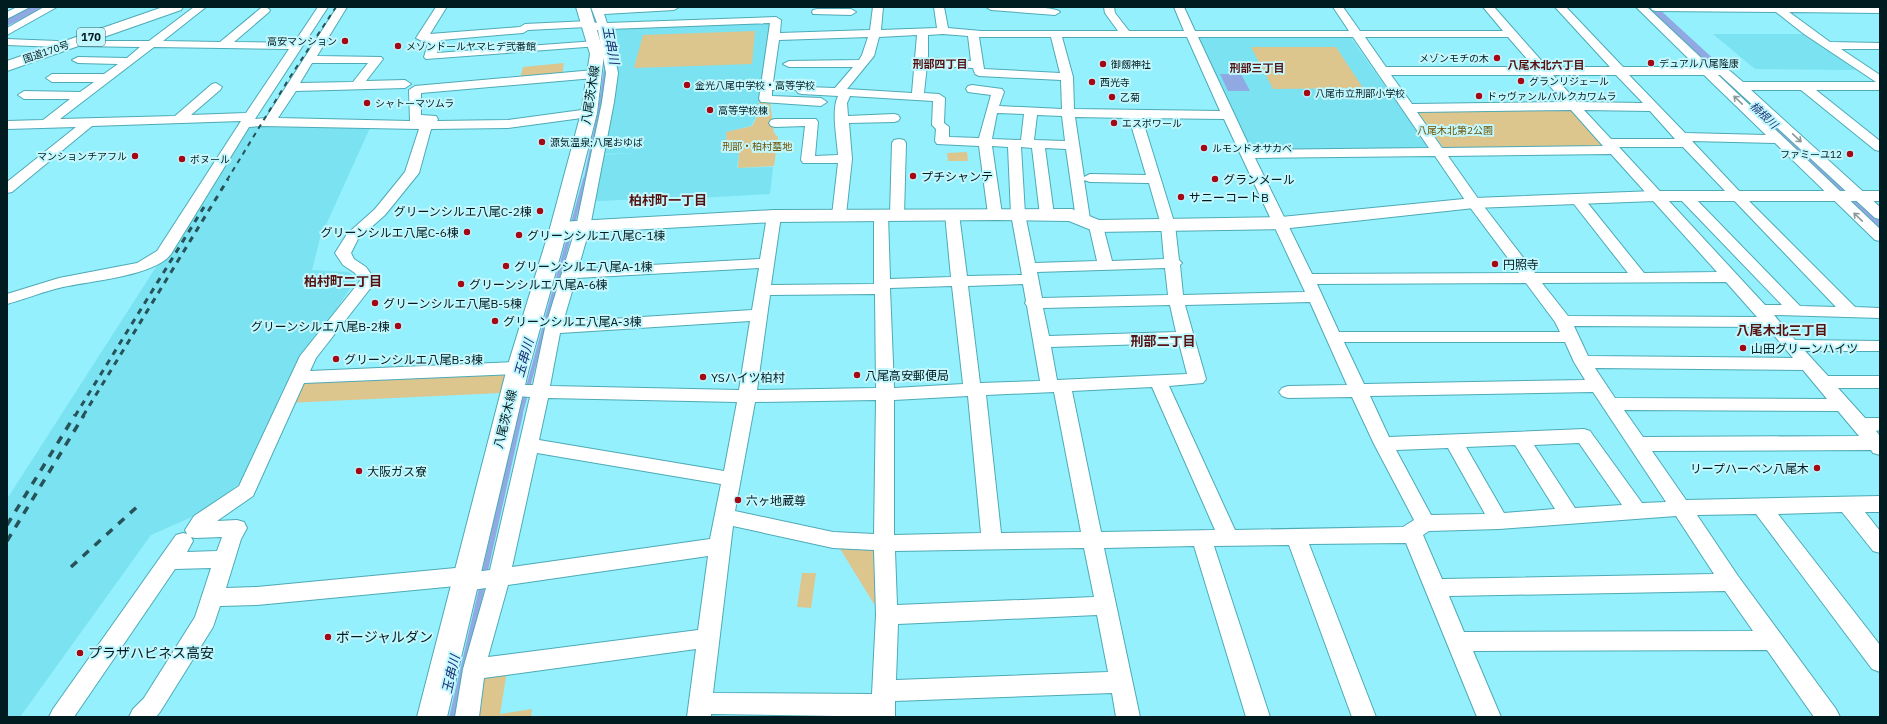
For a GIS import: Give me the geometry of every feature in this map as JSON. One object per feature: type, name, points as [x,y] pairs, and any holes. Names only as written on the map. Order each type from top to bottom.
[{"type":"main road","name":"国道170号","points":[[7,61],[160,7]]},
{"type":"main road","name":"国道170号","points":[[7,66],[176,7]]},
{"type":"main road","name":"八尾茨木線","points":[[432,717],[479,579],[527,392],[518,368],[544,276],[571,227],[590,110],[597,54],[594,22]]},
{"type":"main road","points":[[571,227],[774,216],[952,214],[1072,216],[1089,223],[1168,225],[1281,223],[1474,203],[1655,196],[1880,196]]},
{"type":"street","points":[[7,16],[25,7]]},
{"type":"street","points":[[7,32],[52,7]]},
{"type":"street","points":[[47,123],[201,7]]},
{"type":"street","points":[[7,299],[59,283],[141,267],[152,262],[163,254],[323,7]]},
{"type":"street","points":[[270,122],[342,7]]},
{"type":"street","points":[[436,37],[430,57],[517,50],[594,22],[674,7]]},
{"type":"street","points":[[752,21],[753,7]]},
{"type":"street","points":[[839,215],[845,159],[841,120],[841,96],[868,56],[876,33],[878,7]]},
{"type":"street","points":[[939,7],[943,31]]},
{"type":"street","points":[[991,7],[1057,22],[1126,34],[1510,34]]},
{"type":"street","points":[[1109,7],[1110,12],[1126,34]]},
{"type":"street","points":[[1179,7],[1246,154],[1281,223],[1383,444],[1418,527],[1435,588],[1489,717]]},
{"type":"street","points":[[1338,7],[1355,34],[1409,108],[1474,203],[1566,329],[1582,362],[1610,404],[1731,582],[1828,717]]},
{"type":"street","points":[[1488,7],[1574,106],[1771,322],[1878,446]]},
{"type":"street","points":[[1560,7],[1735,195],[1850,312]]},
{"type":"street","points":[[1641,7],[1715,71],[1740,86],[1880,215]]},
{"type":"street","points":[[441,8],[422,38],[523,30],[525,27],[594,22],[776,20],[765,99],[841,96],[939,98],[938,125],[943,127],[942,141],[1072,145]]},
{"type":"street","points":[[1655,8],[1779,139],[1880,238]]},
{"type":"street","points":[[1655,8],[1880,10]]},
{"type":"street","points":[[1778,8],[1828,45],[1880,80]]},
{"type":"street","points":[[223,45],[265,10]]},
{"type":"street","points":[[774,37],[814,23],[849,20],[876,33],[943,31],[973,34],[1057,22]]},
{"type":"street","points":[[814,23],[849,20]]},
{"type":"street","points":[[467,717],[474,669],[479,579],[529,445],[527,392],[553,328],[568,274],[571,227],[608,102],[612,73],[594,22]]},
{"type":"street","points":[[1057,22],[1067,77],[1068,113],[1072,145],[1089,223],[1106,265]]},
{"type":"street","points":[[814,23],[792,64],[863,62]]},
{"type":"street","points":[[517,50],[523,30]]},
{"type":"street","points":[[918,97],[922,62],[923,32]]},
{"type":"street","points":[[973,34],[979,72],[1067,77]]},
{"type":"street","points":[[7,42],[56,44]]},
{"type":"street","points":[[74,43],[298,46]]},
{"type":"street","points":[[1828,45],[1880,46]]},
{"type":"street","points":[[308,60],[377,59],[356,84]]},
{"type":"street","points":[[78,60],[128,62]]},
{"type":"street","points":[[922,62],[978,65]]},
{"type":"street","points":[[1382,71],[1715,71]]},
{"type":"street","points":[[590,110],[498,117],[415,119],[415,90],[594,74]]},
{"type":"street","points":[[52,78],[106,78]]},
{"type":"street","points":[[292,87],[356,84],[405,84]]},
{"type":"street","points":[[1740,86],[1880,86]]},
{"type":"street","points":[[1804,86],[1880,147]]},
{"type":"street","points":[[180,119],[216,87]]},
{"type":"street","points":[[972,89],[998,92],[984,142],[995,214]]},
{"type":"street","points":[[24,95],[82,96]]},
{"type":"street","points":[[884,704],[886,615],[884,543],[885,394],[882,286],[889,215],[893,134],[898,96]]},
{"type":"street","points":[[1409,108],[1574,106],[1652,107]]},
{"type":"street","points":[[992,109],[1135,115],[1228,115]]},
{"type":"street","points":[[7,125],[180,119],[426,125],[508,124],[590,110]]},
{"type":"street","points":[[1031,111],[1018,214],[1041,342],[1056,386],[1093,540],[1128,717]]},
{"type":"street","points":[[527,392],[747,396],[885,394],[1197,379],[1176,299],[1174,263],[1168,225],[1135,115]]},
{"type":"street","points":[[841,120],[893,134]]},
{"type":"street","points":[[7,189],[89,122]]},
{"type":"street","points":[[775,123],[812,122],[808,160],[845,159]]},
{"type":"street","points":[[141,717],[152,706],[205,620],[231,538],[237,528],[195,530],[201,522],[246,491],[297,377],[308,356],[368,281],[361,270],[348,262],[343,253],[352,237],[380,212],[412,174],[426,125]]},
{"type":"street","points":[[1246,154],[1438,152],[1612,146],[1683,140],[1779,139]]},
{"type":"street","points":[[1026,143],[1047,215]]},
{"type":"street","points":[[1090,178],[1154,179]]},
{"type":"street","points":[[1686,196],[1796,311]]},
{"type":"street","points":[[1577,199],[1639,277]]},
{"type":"street","points":[[952,214],[958,281],[975,390],[992,541]]},
{"type":"street","points":[[774,216],[747,396],[719,546],[700,710],[884,704],[1122,682]]},
{"type":"street","points":[[568,274],[767,263]]},
{"type":"street","points":[[763,290],[882,286],[958,281],[1106,265],[1174,263]]},
{"type":"street","points":[[1306,279],[1729,277]]},
{"type":"street","points":[[1033,303],[1314,297]]},
{"type":"street","points":[[1760,310],[1880,313]]},
{"type":"street","points":[[553,328],[758,315]]},
{"type":"street","points":[[1334,337],[1771,322]]},
{"type":"street","points":[[1041,342],[1186,337]]},
{"type":"street","points":[[1791,345],[1880,346]]},
{"type":"street","points":[[1582,362],[1807,364]]},
{"type":"street","points":[[297,377],[518,368]]},
{"type":"street","points":[[1158,381],[1228,537]]},
{"type":"street","points":[[1823,382],[1878,384]]},
{"type":"street","points":[[1288,392],[1598,386]]},
{"type":"street","points":[[1610,404],[1843,405]]},
{"type":"street","points":[[1860,425],[1880,424]]},
{"type":"street","points":[[1383,444],[1584,436],[1637,511]]},
{"type":"street","points":[[1520,438],[1570,516]]},
{"type":"street","points":[[1453,441],[1499,521]]},
{"type":"street","points":[[1638,444],[1878,446]]},
{"type":"street","points":[[529,445],[731,479]]},
{"type":"street","points":[[1847,504],[1880,545]]},
{"type":"street","points":[[724,516],[833,540],[884,543],[1406,535],[1418,527],[1682,508],[1880,504]]},
{"type":"street","points":[[1761,506],[1880,662]]},
{"type":"street","points":[[1202,537],[1258,717]]},
{"type":"street","points":[[1296,537],[1364,717]]},
{"type":"street","points":[[60,717],[183,541]]},
{"type":"street","points":[[213,597],[257,596],[479,579],[719,546]]},
{"type":"street","points":[[168,561],[225,559]]},
{"type":"street","points":[[1435,588],[1731,582]]},
{"type":"street","points":[[886,615],[1106,606]]},
{"type":"street","points":[[474,669],[708,638]]},
{"type":"street","points":[[1458,642],[1772,640]]},
{"type":"shaded area","name":"金光八尾中学校・高等学校","points":[[771,24],[758,113],[751,126],[726,132],[727,153],[739,152],[737,168],[773,167],[770,194],[644,201],[643,199],[599,201],[591,199],[601,155],[635,153],[597,154],[610,101],[607,27]]},
{"type":"shaded area","points":[[1713,34],[1804,34],[1857,70],[1755,69]]},
{"type":"shaded area","name":"八尾市立刑部小学校","points":[[1198,37],[1351,38],[1428,147],[1425,150],[1255,152],[1250,149]]},
{"type":"shaded area","points":[[1220,74],[1241,74],[1250,91],[1228,91]]},
{"type":"shaded area","points":[[246,127],[370,128],[320,238],[312,270],[348,272],[357,278],[334,313],[296,363],[279,398],[245,479],[203,512],[151,535],[20,717],[7,717],[7,499]]},
{"type":"green space","points":[[755,31],[752,64],[634,68],[643,35]]},
{"type":"green space","points":[[1251,47],[1336,47],[1363,88],[1273,89]]},
{"type":"green space","points":[[564,63],[562,76],[520,79],[523,67]]},
{"type":"green space","name":"刑部・柏村墓地","points":[[759,101],[770,101],[774,133],[778,137],[774,166],[738,168],[739,152],[727,153],[726,132],[752,126],[759,113]]},
{"type":"green space","name":"八尾木北第2公園","points":[[1567,108],[1572,110],[1605,146],[1445,150],[1418,112],[1419,111]]},
{"type":"green space","points":[[967,152],[968,161],[948,161],[947,153]]},
{"type":"green space","points":[[504,375],[506,377],[501,393],[287,403],[297,387],[307,380]]},
{"type":"green space","points":[[839,547],[870,547],[878,554],[877,602],[874,604]]},
{"type":"green space","points":[[802,573],[816,573],[811,608],[797,607]]},
{"type":"green space","points":[[507,671],[500,714],[532,709],[531,717],[477,717],[484,679],[491,673]]},
{"type":"waterway","points":[[7,21],[34,7]]},
{"type":"waterway","name":"玉串川","points":[[591,7],[596,20]]},
{"type":"waterway","name":"楠根川","points":[[1648,7],[1880,224]]},
{"type":"waterway","name":"玉串川","points":[[585,180],[599,113],[606,66]]},
{"type":"waterway","name":"玉串川","points":[[520,416],[585,179]]},
{"type":"waterway","name":"玉串川","points":[[484,576],[520,415]]},
{"type":"waterway","name":"玉串川","points":[[452,717],[483,583]]},
{"type":"railway","points":[[227,180],[290,77],[336,7]]},
{"type":"railway","points":[[83,416],[228,179]]},
{"type":"railway","points":[[75,416],[204,207]]},
{"type":"railway","points":[[7,525],[75,415]]},
{"type":"railway","points":[[7,541],[84,415]]},
{"type":"railway","points":[[71,567],[139,505]]},
{"type":"place","name":"高安マンション","points":[[345,41]]},
{"type":"place","name":"メゾンドールヤマヒデ弐番館","points":[[398,46]]},
{"type":"place","name":"メゾンモチの木","points":[[1497,58]]},
{"type":"place","name":"デュアル八尾隆康","points":[[1651,63]]},
{"type":"place","name":"御劔神社","points":[[1103,64]]},
{"type":"place","name":"グランリジェール","points":[[1521,81]]},
{"type":"place","name":"西光寺","points":[[1092,82]]},
{"type":"place","name":"金光八尾中学校・高等学校","points":[[687,85]]},
{"type":"place","name":"八尾市立刑部小学校","points":[[1307,93]]},
{"type":"place","name":"ドゥヴァンルパルクカワムラ","points":[[1479,96]]},
{"type":"place","name":"乙菊","points":[[1112,97]]},
{"type":"place","name":"シャトーマツムラ","points":[[367,103]]},
{"type":"place","name":"高等学校棟","points":[[710,110]]},
{"type":"place","name":"エスポワール","points":[[1114,123]]},
{"type":"place","name":"源気温泉;八尾おゆば","points":[[542,142]]},
{"type":"place","name":"ルモンドオサカベ","points":[[1204,148]]},
{"type":"place","name":"ファミーユ12","points":[[1850,154]]},
{"type":"place","name":"マンションチアフル","points":[[135,156]]},
{"type":"place","name":"ボヌール","points":[[182,159]]},
{"type":"place","name":"プチシャンテ","points":[[913,176]]},
{"type":"place","name":"グランメール","points":[[1215,179]]},
{"type":"place","name":"サニーコートB","points":[[1181,197]]},
{"type":"place","name":"グリーンシルエ八尾C-2棟","points":[[540,211]]},
{"type":"place","name":"グリーンシルエ八尾C-6棟","points":[[467,232]]},
{"type":"place","name":"グリーンシルエ八尾C-1棟","points":[[519,235]]},
{"type":"place","name":"円照寺","points":[[1495,264]]},
{"type":"place","name":"グリーンシルエ八尾A-1棟","points":[[506,266]]},
{"type":"place","name":"グリーンシルエ八尾A-6棟","points":[[461,284]]},
{"type":"place","name":"グリーンシルエ八尾B-5棟","points":[[375,303]]},
{"type":"place","name":"グリーンシルエ八尾A-3棟","points":[[495,321]]},
{"type":"place","name":"グリーンシルエ八尾B-2棟","points":[[398,326]]},
{"type":"place","name":"山田グリーンハイツ","points":[[1743,348]]},
{"type":"place","name":"グリーンシルエ八尾B-3棟","points":[[336,359]]},
{"type":"place","name":"八尾高安郵便局","points":[[857,375]]},
{"type":"place","name":"YSハイツ柏村","points":[[703,377]]},
{"type":"place","name":"リープハーベン八尾木","points":[[1817,468]]},
{"type":"place","name":"大阪ガス寮","points":[[359,471]]},
{"type":"place","name":"六ヶ地蔵尊","points":[[738,500]]},
{"type":"place","name":"ボージャルダン","points":[[328,637]]},
{"type":"place","name":"プラザハピネス高安","points":[[80,653]]},
{"type":"district","name":"刑部四丁目","points":[[940,64]]},
{"type":"district","name":"八尾木北六丁目","points":[[1546,65]]},
{"type":"district","name":"刑部三丁目","points":[[1257,68]]},
{"type":"district","name":"柏村町一丁目","points":[[668,200]]},
{"type":"district","name":"柏村町二丁目","points":[[343,281]]},
{"type":"district","name":"八尾木北三丁目","points":[[1782,330]]},
{"type":"district","name":"刑部二丁目","points":[[1163,341]]}]
